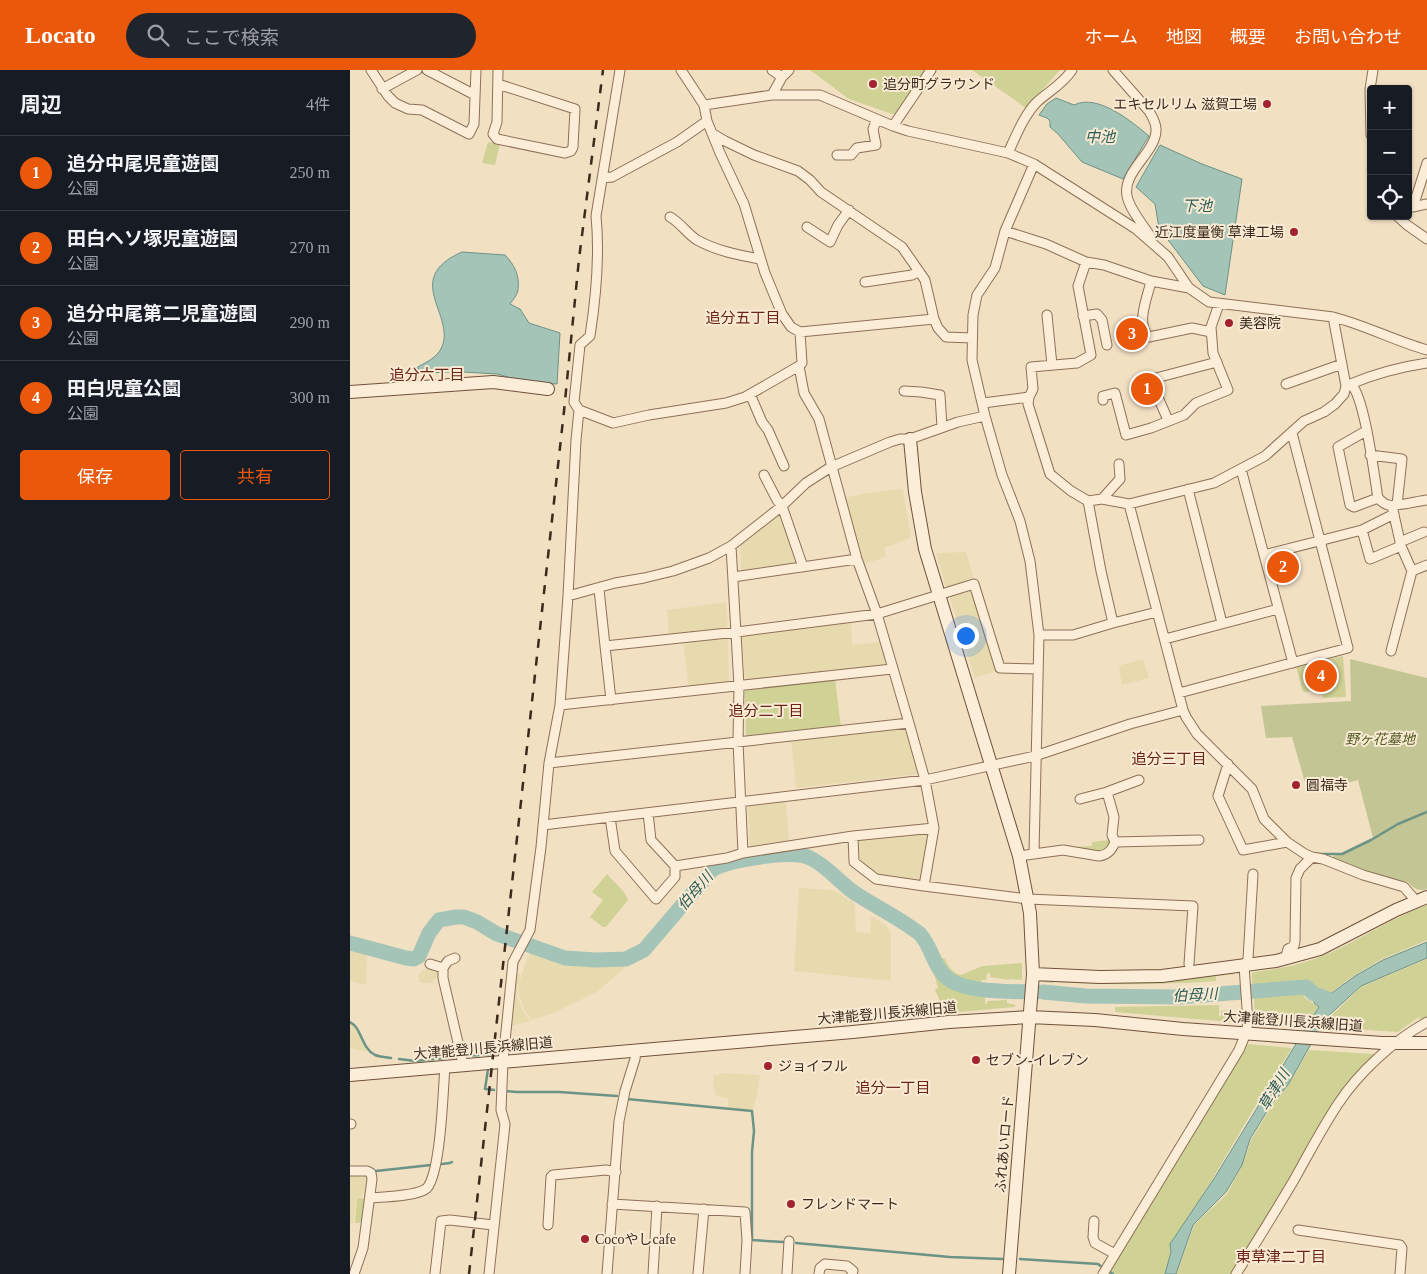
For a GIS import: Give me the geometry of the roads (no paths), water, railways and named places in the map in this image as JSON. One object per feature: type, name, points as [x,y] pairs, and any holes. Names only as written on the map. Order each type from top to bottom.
[{"type":"street","points":[[371,70],[388,96],[396,103],[408,109],[422,110],[469,134],[474,124],[476,70]]},
{"type":"street","points":[[382,88],[417,70]]},
{"type":"street","points":[[427,70],[475,96]]},
{"type":"street","points":[[498,70],[497,122],[493,134],[496,139],[565,153],[571,151],[573,147],[575,109],[498,84]]},
{"type":"street","points":[[620,70],[596,216],[598,237],[592,327],[590,336],[580,345],[574,402],[580,410],[613,423],[649,415],[726,403],[750,394],[799,366],[802,362],[800,332]]},
{"type":"street","points":[[681,70],[704,105],[707,121],[744,204],[760,259],[782,314],[792,327],[800,332],[934,319]]},
{"type":"street","points":[[772,70],[786,73],[772,95]]},
{"type":"street","points":[[893,126],[931,70]]},
{"type":"street","points":[[1008,153],[1030,111],[1061,83],[1072,70]]},
{"type":"street","points":[[1113,70],[1154,119],[1156,130],[1154,140],[1126,189],[1128,200],[1154,244]]},
{"type":"street","points":[[1371,130],[1370,89],[1373,70]]},
{"type":"street","points":[[704,105],[772,95],[820,95],[893,126],[1008,153],[1034,164],[1136,229],[1172,262],[1189,288],[1206,300],[1219,304],[1333,317],[1352,322],[1427,350]]},
{"type":"street","points":[[837,155],[851,155],[857,148],[876,145],[872,129],[876,119]]},
{"type":"street","points":[[603,178],[612,177],[677,142],[707,121]]},
{"type":"street","points":[[713,134],[754,155],[798,171],[821,192],[902,247],[925,280],[934,319],[938,328],[946,337],[972,338]]},
{"type":"street","points":[[1034,164],[1005,231],[995,268],[977,296],[972,338],[972,360],[985,416],[1002,475],[1020,522],[1030,561],[1039,635],[1034,853]]},
{"type":"street","points":[[1426,165],[1413,207],[1427,204]]},
{"type":"street","points":[[807,227],[830,242],[849,210]]},
{"type":"street","points":[[670,217],[696,239],[730,254],[760,259]]},
{"type":"street","points":[[1401,220],[1427,239]]},
{"type":"street","points":[[1005,231],[1046,244],[1086,262],[1104,265],[1151,281],[1189,288]]},
{"type":"street","points":[[1086,262],[1078,286],[1091,355],[1077,363],[1031,367],[1033,389],[1028,404],[1050,474],[1071,491],[1088,501],[1102,499],[1129,504],[1214,482],[1265,456],[1304,421],[1324,412],[1335,404],[1349,385],[1390,371],[1427,363]]},
{"type":"street","points":[[865,282],[912,275],[919,271]]},
{"type":"street","points":[[1151,281],[1142,319],[1146,334],[1149,337],[1192,328],[1212,332]]},
{"type":"street","points":[[1103,400],[1103,396],[1115,393],[1126,435],[1151,428],[1184,415],[1196,403],[1228,390],[1213,353],[1211,327],[1219,304]]},
{"type":"street","points":[[1084,316],[1097,314],[1102,320],[1107,346]]},
{"type":"street","points":[[1047,315],[1052,365]]},
{"type":"street","points":[[1333,317],[1342,364],[1349,385],[1358,393],[1378,498],[1394,508]]},
{"type":"street","points":[[1168,420],[1157,396],[1156,378],[1217,362]]},
{"type":"street","points":[[1286,384],[1342,364]]},
{"type":"street","points":[[799,366],[804,393],[819,419],[857,559],[877,614],[926,780],[934,828],[924,886]]},
{"type":"street","points":[[350,392],[492,382],[548,389]]},
{"type":"street","points":[[904,391],[940,395],[942,427]]},
{"type":"street","points":[[750,394],[784,466]]},
{"type":"street","points":[[983,402],[1029,397]]},
{"type":"street","points":[[489,1274],[505,1124],[501,1110],[503,1061],[513,962],[528,934],[531,924],[549,763],[560,705],[576,440],[580,410]]},
{"type":"street","points":[[568,596],[599,589],[615,583],[673,571],[709,558],[730,546],[782,506],[806,483],[831,467],[890,442],[910,439],[942,427],[985,416]]},
{"type":"street","points":[[1366,431],[1338,447],[1350,505],[1354,507],[1378,498]]},
{"type":"street","points":[[1179,693],[1348,648],[1292,433]]},
{"type":"street","name":"ふれあいロード","points":[[910,439],[915,492],[925,549],[1019,856],[1032,929],[1033,976],[1008,1274]]},
{"type":"street","points":[[1370,455],[1402,459],[1394,508],[1400,544],[1412,571],[1391,651]]},
{"type":"street","points":[[1102,499],[1120,480],[1118,464]]},
{"type":"street","points":[[1241,469],[1293,663]]},
{"type":"street","points":[[764,474],[782,506],[803,567]]},
{"type":"street","points":[[1188,489],[1222,623]]},
{"type":"street","points":[[1264,555],[1362,530],[1394,508],[1413,501],[1427,500]]},
{"type":"street","points":[[1088,501],[1100,571],[1113,623]]},
{"type":"street","points":[[1033,976],[1153,976],[1244,971],[1320,949],[1421,899],[1404,887],[1363,875],[1323,859],[1312,857],[1287,842],[1264,819],[1252,788],[1197,734],[1183,710],[1129,504]]},
{"type":"street","points":[[1362,530],[1370,559],[1424,532]]},
{"type":"street","points":[[730,546],[737,632],[739,686],[738,742],[743,854]]},
{"type":"street","points":[[733,577],[857,559]]},
{"type":"street","points":[[1412,571],[1427,565]]},
{"type":"street","points":[[605,646],[737,632],[877,614],[974,584],[1000,668],[1038,669]]},
{"type":"street","points":[[599,589],[612,700]]},
{"type":"street","points":[[1165,639],[1278,609]]},
{"type":"street","points":[[1039,635],[1073,635],[1158,612]]},
{"type":"street","points":[[560,705],[892,669]]},
{"type":"street","points":[[543,825],[926,780],[1035,756],[1130,724],[1183,710]]},
{"type":"street","points":[[549,763],[909,722]]},
{"type":"street","points":[[1228,764],[1218,796],[1243,850],[1287,842]]},
{"type":"street","points":[[1080,799],[1107,792],[1139,780]]},
{"type":"street","points":[[1019,856],[1063,850],[1105,856],[1115,842],[1112,835],[1114,816],[1107,792]]},
{"type":"street","points":[[610,818],[615,851],[656,899],[675,877],[675,866],[651,840],[648,813]]},
{"type":"street","points":[[675,866],[853,836],[934,828]]},
{"type":"street","points":[[853,836],[854,862],[876,879],[1028,899],[1193,906],[1189,964]]},
{"type":"street","points":[[1115,842],[1199,840]]},
{"type":"street","points":[[1285,959],[1288,949],[1294,946],[1295,940],[1296,878],[1300,869],[1312,857]]},
{"type":"street","points":[[1103,1274],[1239,1050],[1246,1033],[1247,1013],[1244,971],[1248,959],[1253,874]]},
{"type":"street","points":[[455,958],[448,961],[443,968],[443,978],[463,1064]]},
{"type":"street","points":[[430,964],[443,968]]},
{"type":"street","name":"大津能登川長浜線旧道","points":[[350,1074],[949,1022],[1029,1017],[1095,1020],[1183,1029],[1388,1044],[1425,1043]]},
{"type":"street","points":[[1236,1274],[1338,1104],[1388,1044],[1427,1022]]},
{"type":"street","points":[[1418,1027],[1418,1036],[1425,1043]]},
{"type":"street","points":[[607,1274],[619,1121],[636,1050]]},
{"type":"street","points":[[370,1198],[419,1193],[426,1188],[437,1160],[445,1066]]},
{"type":"street","points":[[548,1225],[551,1177],[553,1175],[606,1170],[616,1172]]},
{"type":"street","points":[[350,1171],[367,1171],[371,1173],[372,1179],[363,1248],[354,1274]]},
{"type":"street","points":[[612,1204],[745,1212],[745,1274]]},
{"type":"street","points":[[653,1274],[657,1206]]},
{"type":"street","points":[[698,1274],[704,1209]]},
{"type":"street","points":[[435,1274],[441,1221],[450,1220],[493,1225]]},
{"type":"street","points":[[1094,1221],[1094,1243],[1115,1254]]},
{"type":"street","points":[[1298,1230],[1400,1245],[1402,1248],[1400,1274]]},
{"type":"street","points":[[787,1274],[789,1241]]},
{"type":"street","points":[[819,1274],[820,1268],[825,1264],[847,1266],[853,1271],[852,1274]]},
{"type":"water","name":"中池","points":[[1056,98],[1074,105],[1083,102],[1104,106],[1124,117],[1149,136],[1123,179],[1082,162],[1050,127],[1050,121],[1039,115],[1047,104]]},
{"type":"water","name":"下池","points":[[1160,145],[1242,179],[1225,295],[1203,286],[1159,228],[1155,204],[1136,187]]},
{"type":"water","points":[[462,252],[505,255],[511,262],[516,270],[518,284],[517,293],[510,304],[520,309],[529,323],[560,333],[557,384],[522,381],[497,374],[457,370],[428,373],[416,368],[437,355],[444,339],[443,326],[433,287],[435,275],[444,263]]},
{"type":"water","name":"草津川","points":[[1427,942],[1427,958],[1361,986],[1325,1019],[1288,1085],[1271,1105],[1250,1139],[1242,1165],[1226,1192],[1193,1225],[1176,1274],[1165,1274],[1171,1252],[1170,1244],[1215,1177],[1319,1007],[1314,1003],[1314,994],[1329,995],[1355,976],[1383,960]]},
{"type":"waterway","points":[[1314,854],[1342,854],[1398,824],[1427,812]]},
{"type":"waterway","name":"伯母川","points":[[350,943],[414,959],[419,956],[429,933],[439,920],[464,917],[477,922],[497,934],[565,958],[626,959],[644,950],[713,869],[747,859],[790,855],[817,861],[852,891],[920,934],[940,970],[951,980],[961,985],[987,990],[1037,992]]},
{"type":"waterway","name":"伯母川","points":[[1043,992],[1086,996],[1179,997],[1306,987],[1314,994],[1331,1000]]},
{"type":"waterway","points":[[350,1022],[357,1029],[370,1052],[377,1056],[391,1058]]},
{"type":"waterway","points":[[468,1056],[490,1054]]},
{"type":"waterway","points":[[399,1059],[415,1061],[455,1057]]},
{"type":"waterway","points":[[488,1069],[485,1089],[494,1090]]},
{"type":"waterway","points":[[504,1091],[617,1096]]},
{"type":"waterway","points":[[627,1099],[752,1111],[754,1131],[752,1152],[752,1240],[783,1242]]},
{"type":"waterway","points":[[442,1164],[452,1162]]},
{"type":"waterway","points":[[376,1171],[431,1165]]},
{"type":"waterway","points":[[796,1243],[950,1257],[1002,1259]]},
{"type":"waterway","points":[[1020,1259],[1098,1264],[1102,1267]]},
{"type":"railway","points":[[469,1274],[579,259],[603,70]]},
{"type":"place","name":"追分町グラウンド","points":[[873,84]]},
{"type":"place","name":"エキセルリム 滋賀工場","points":[[1267,104]]},
{"type":"place","name":"近江度量衡 草津工場","points":[[1294,232]]},
{"type":"place","name":"美容院","points":[[1229,323]]},
{"type":"place","name":"追分中尾第二児童遊園","points":[[1132,334]]},
{"type":"place","name":"追分中尾児童遊園","points":[[1147,389]]},
{"type":"place","name":"田白ヘソ塚児童遊園","points":[[1283,567]]},
{"type":"place","name":"田白児童公園","points":[[1321,676]]},
{"type":"place","name":"圓福寺","points":[[1296,785]]},
{"type":"place","name":"セブン-イレブン","points":[[976,1060]]},
{"type":"place","name":"ジョイフル","points":[[768,1066]]},
{"type":"place","name":"フレンドマート","points":[[791,1204]]},
{"type":"place","name":"Cocoやしcafe","points":[[585,1239]]},
{"type":"district","name":"追分五丁目","points":[[743,318]]},
{"type":"district","name":"追分六丁目","points":[[427,375]]},
{"type":"district","name":"追分二丁目","points":[[766,711]]},
{"type":"district","name":"追分三丁目","points":[[1169,759]]},
{"type":"district","name":"追分一丁目","points":[[893,1088]]},
{"type":"district","name":"東草津二丁目","points":[[1281,1257]]},
{"type":"park label","name":"野ヶ花墓地","points":[[1380,739]]}]
